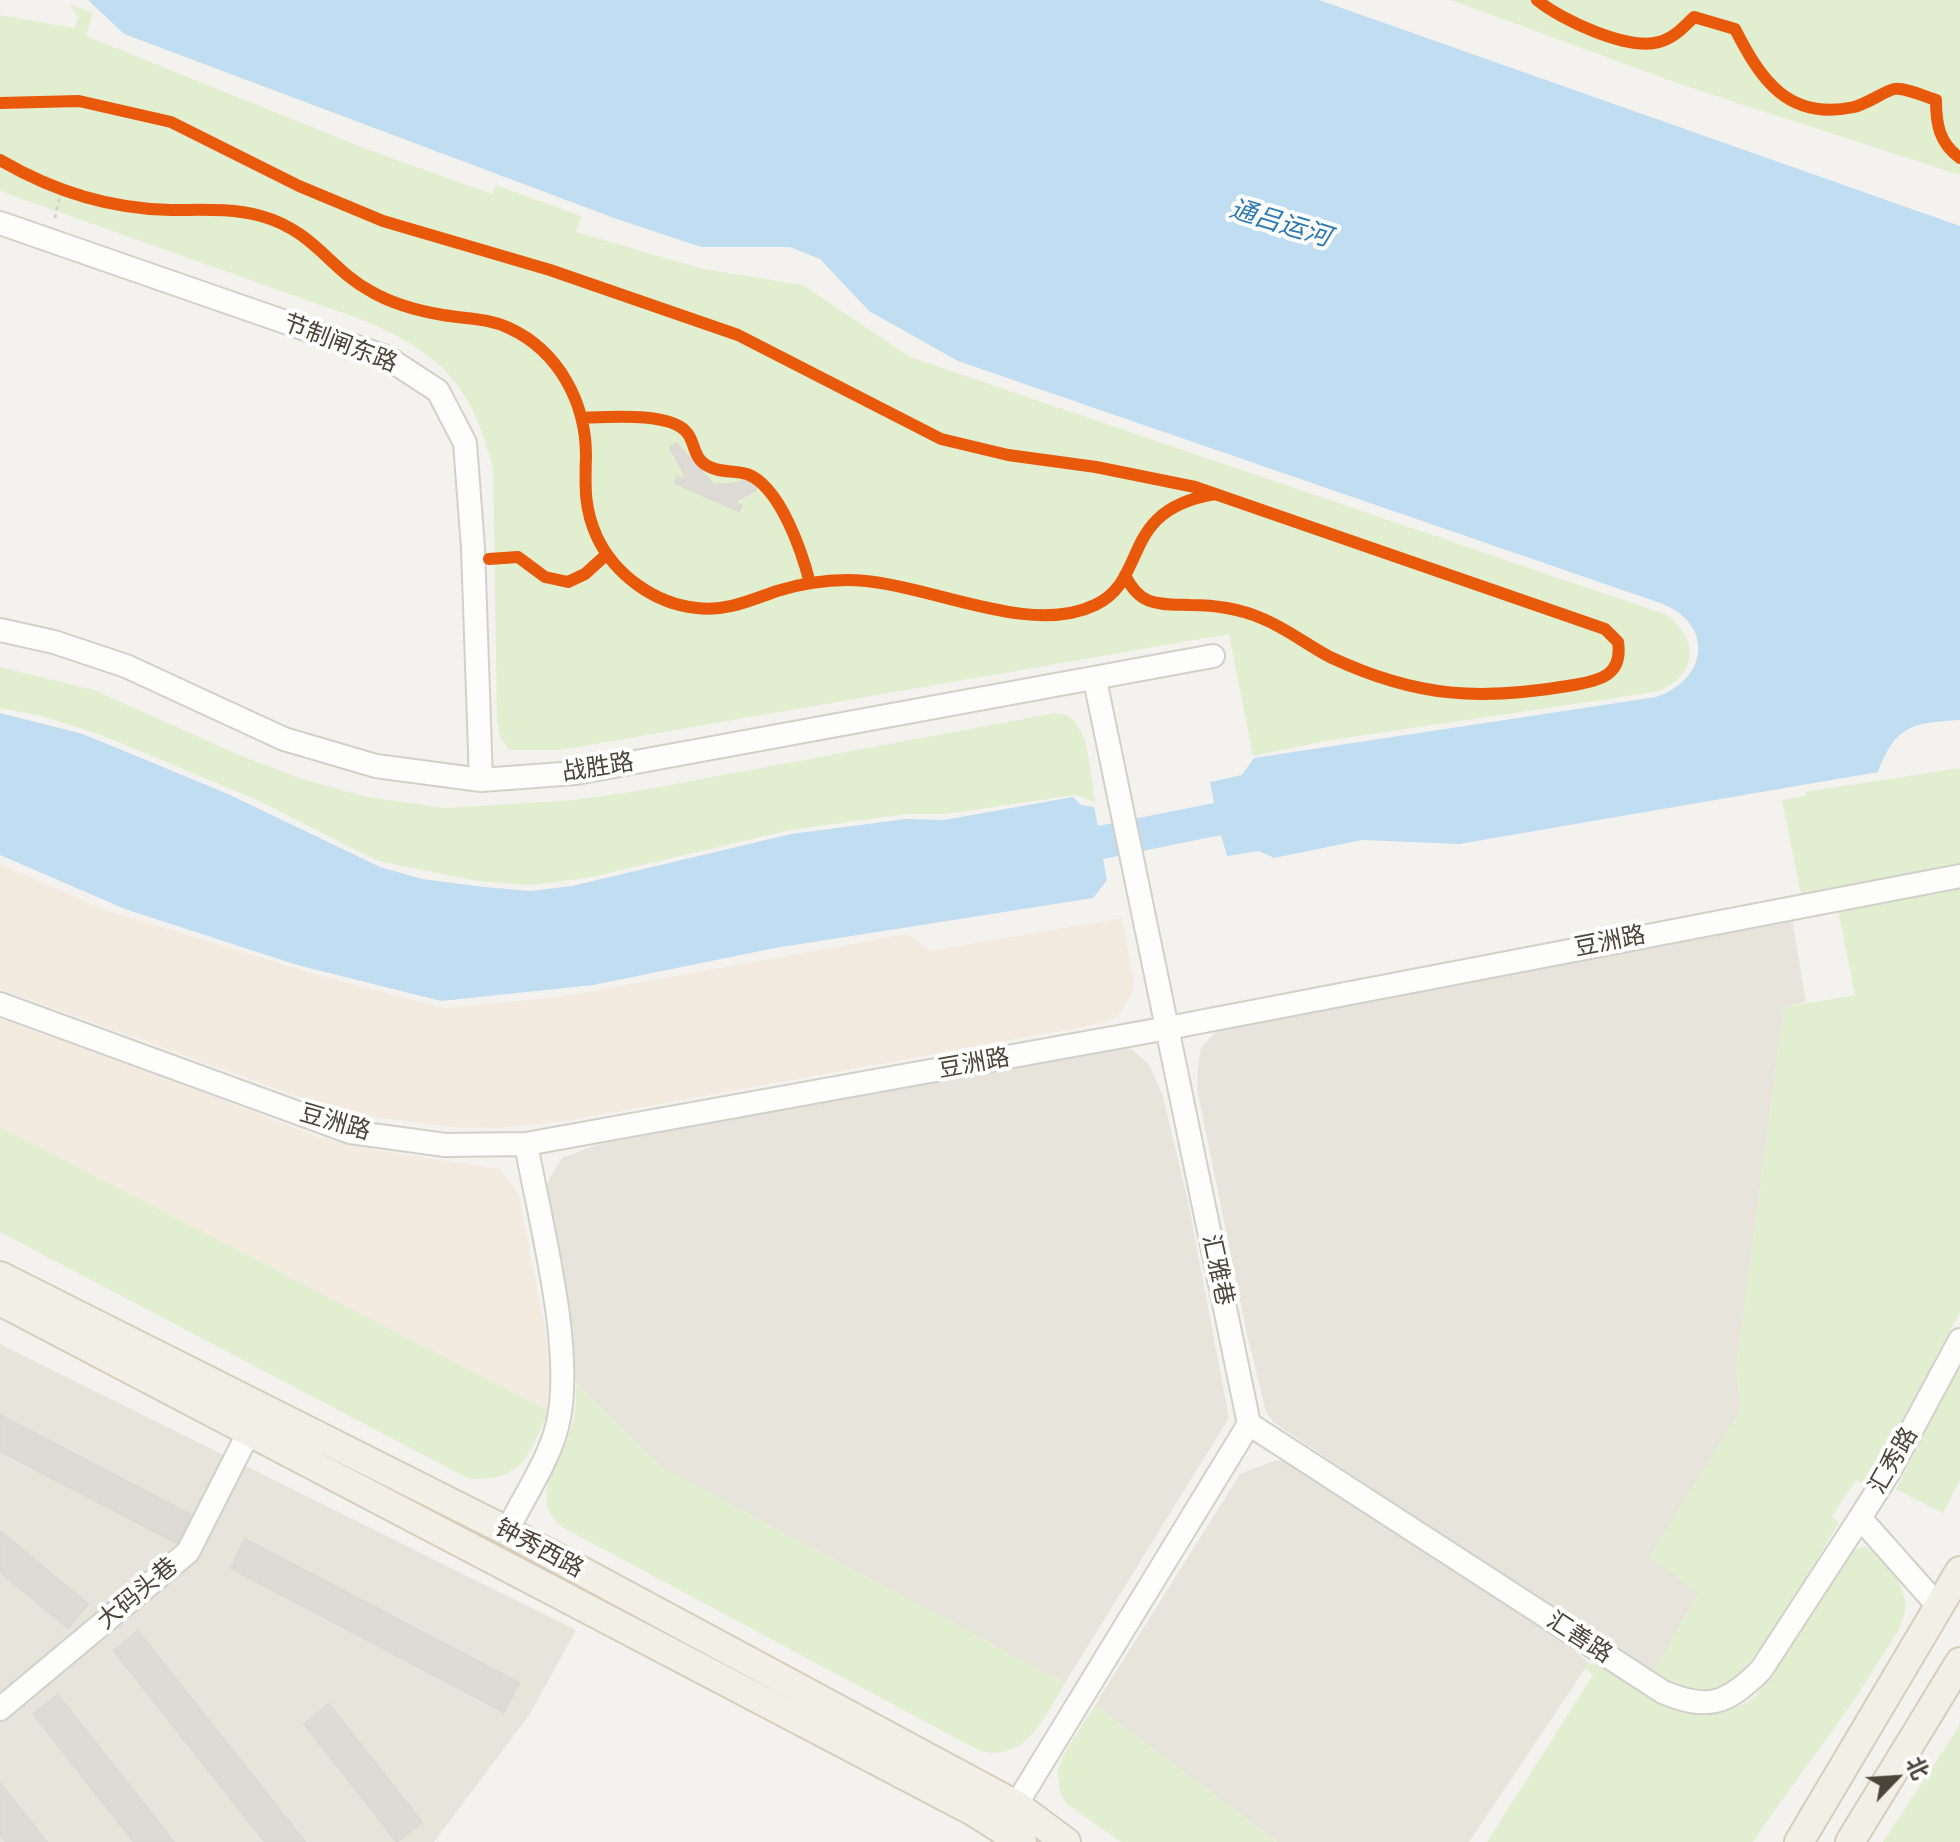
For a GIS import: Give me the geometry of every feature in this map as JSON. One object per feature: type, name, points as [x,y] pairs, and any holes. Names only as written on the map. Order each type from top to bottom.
[{"type":"main road","name":"钟秀西路","points":[[0,1276],[971,1810],[1022,1842]]},
{"type":"main road","name":"钟秀西路","points":[[0,1301],[507,1531],[1016,1805],[1066,1842]]},
{"type":"main road","points":[[1799,1842],[1960,1571]]},
{"type":"main road","points":[[1850,1842],[1958,1671]]},
{"type":"street","name":"节制闸东路","points":[[0,223],[386,357],[438,391],[465,443],[473,548],[481,780]]},
{"type":"street","name":"战胜路","points":[[0,630],[54,642],[126,666],[284,739],[376,766],[481,780],[576,773],[1213,656]]},
{"type":"street","name":"汇雅巷","points":[[1095,680],[1249,1424]]},
{"type":"street","name":"豆洲路","points":[[0,1004],[350,1132],[445,1145],[526,1144],[1168,1028],[1960,876]]},
{"type":"street","points":[[507,1531],[556,1431],[564,1394],[563,1356],[526,1144]]},
{"type":"street","name":"汇秀路","points":[[1940,1608],[1860,1518],[1889,1472],[1960,1340]]},
{"type":"street","name":"大码头巷","points":[[0,1709],[188,1552],[256,1419]]},
{"type":"street","points":[[1016,1805],[1249,1424]]},
{"type":"street","name":"汇善路","points":[[1249,1424],[1663,1692],[1690,1704],[1715,1703],[1741,1691],[1761,1670],[1860,1518]]},
{"type":"path","points":[[42,182],[65,192],[55,218]]},
{"type":"shaded area","points":[[0,864],[105,910],[325,977],[445,1008],[560,997],[908,934],[930,951],[1122,918],[1134,980],[1132,994],[1117,1017],[1099,1024],[566,1121],[498,1128],[453,1127],[366,1116],[327,1107],[0,989]]},
{"type":"shaded area","points":[[1792,918],[1806,1002],[1784,1007],[1736,1369],[1741,1410],[1650,1556],[1699,1593],[1654,1671],[1602,1641],[1274,1423],[1266,1412],[1197,1089],[1201,1048],[1217,1031],[1237,1022]]},
{"type":"shaded area","points":[[0,1013],[319,1137],[377,1150],[499,1169],[516,1189],[520,1202],[550,1354],[549,1411],[0,1136]]},
{"type":"shaded area","points":[[1118,1047],[1131,1049],[1148,1063],[1162,1093],[1188,1201],[1229,1418],[1065,1683],[661,1467],[576,1384],[545,1201],[548,1181],[562,1158],[596,1145],[692,1125]]},
{"type":"shaded area","points":[[0,1344],[576,1630],[530,1714],[434,1842],[0,1842]]},
{"type":"shaded area","points":[[1276,1460],[1290,1463],[1567,1645],[1589,1663],[1469,1842],[1277,1842],[1095,1705],[1240,1474]]},
{"type":"green space","points":[[1451,0],[1960,0],[1960,175],[1685,86]]},
{"type":"green space","points":[[69,4],[93,13],[86,36],[369,150],[492,194],[496,185],[581,216],[576,232],[703,269],[803,285],[910,357],[1667,615],[1678,625],[1689,647],[1690,658],[1686,668],[1669,686],[1655,692],[1331,740],[1253,756],[1229,634],[559,750],[510,750],[500,738],[497,720],[493,469],[476,416],[451,378],[416,348],[368,322],[0,191],[0,15],[75,28],[78,17]]},
{"type":"green space","points":[[0,667],[94,690],[239,755],[302,779],[367,797],[445,808],[574,800],[649,789],[1055,713],[1067,716],[1076,723],[1082,734],[1090,762],[1095,802],[1075,795],[946,814],[907,814],[790,830],[592,877],[530,885],[477,881],[378,861],[257,800],[104,736],[42,716],[0,708]]},
{"type":"green space","points":[[1960,768],[1960,1312],[1867,1486],[1856,1480],[1832,1516],[1839,1523],[1764,1643],[1730,1683],[1716,1691],[1691,1691],[1654,1671],[1699,1593],[1649,1557],[1741,1410],[1736,1369],[1784,1007],[1855,995],[1834,891],[1801,894],[1782,800],[1806,796],[1805,792]]},
{"type":"green space","points":[[0,1127],[549,1411],[529,1452],[513,1470],[502,1475],[469,1479],[0,1232]]},
{"type":"green space","points":[[1960,1363],[1960,1479],[1943,1513],[1896,1489]]},
{"type":"green space","points":[[576,1384],[661,1467],[1065,1683],[1041,1723],[1022,1744],[1010,1750],[996,1753],[980,1751],[562,1527],[552,1516],[547,1504],[547,1492],[573,1423]]},
{"type":"green space","points":[[1864,1546],[1887,1564],[1899,1582],[1905,1601],[1902,1623],[1850,1706],[1753,1842],[1487,1842],[1593,1675],[1585,1668],[1589,1663],[1613,1672],[1667,1706],[1684,1713],[1703,1715],[1726,1711],[1754,1698],[1852,1551]]},
{"type":"green space","points":[[1095,1705],[1276,1842],[1121,1842],[1068,1805],[1061,1795],[1057,1772],[1065,1752]]},
{"type":"green space","points":[[1960,1724],[1960,1842],[1883,1842],[1956,1731]]},
{"type":"water","name":"通吕运河","points":[[88,0],[1319,0],[1960,226],[1960,720],[1908,729],[1892,744],[1878,772],[1459,844],[1362,840],[1274,858],[1259,851],[1227,856],[1221,835],[1103,859],[1107,880],[1093,898],[775,948],[593,985],[441,1001],[297,965],[125,909],[0,855],[0,713],[83,734],[228,794],[380,867],[422,879],[531,891],[572,886],[791,834],[906,819],[944,820],[1073,797],[1081,805],[1094,807],[1098,826],[1214,803],[1210,782],[1242,775],[1254,758],[1656,697],[1686,678],[1698,652],[1691,625],[1663,604],[958,361],[869,311],[820,259],[790,247],[701,247],[614,218],[124,34]]},
{"type":"building","points":[[676,443],[713,484],[727,485],[755,479],[756,490],[735,501],[742,506],[739,511],[675,483],[677,477],[687,479],[670,447]]},
{"type":"building","points":[[0,1415],[191,1515],[177,1543],[0,1451]]},
{"type":"building","points":[[0,1531],[88,1604],[68,1628],[0,1572]]},
{"type":"building","points":[[245,1539],[519,1683],[504,1712],[231,1568]]},
{"type":"building","points":[[138,1631],[305,1842],[265,1842],[114,1651]]},
{"type":"building","points":[[58,1695],[174,1842],[134,1842],[33,1714]]},
{"type":"building","points":[[329,1704],[422,1822],[397,1842],[304,1724]]},
{"type":"building","points":[[0,1783],[47,1842],[6,1842],[0,1835]]},
{"type":"cycle path","points":[[1537,0],[1595,32],[1630,42],[1659,42],[1678,32],[1694,17],[1735,29],[1767,80],[1794,102],[1811,108],[1831,110],[1854,107],[1894,89],[1936,100],[1940,132],[1947,146],[1960,158]]},
{"type":"cycle path","points":[[0,103],[79,101],[171,122],[299,186],[383,221],[550,270],[738,335],[941,439],[1008,455],[1096,467],[1195,487],[1605,629],[1618,642],[1619,653],[1617,662],[1608,674],[1574,685],[1479,694],[1421,688],[1362,671],[1253,615],[1217,607],[1152,602],[1137,593],[1125,575]]},
{"type":"cycle path","points":[[0,160],[40,181],[104,202],[148,209],[228,211],[261,216],[295,231],[357,283],[380,296],[425,311],[493,322],[527,338],[555,365],[575,398],[585,436],[588,507],[597,537],[625,575],[666,601],[697,608],[718,608],[799,585],[855,580],[893,585],[1012,613],[1070,613],[1095,605],[1112,593],[1123,579],[1149,529],[1163,514],[1184,502],[1215,494]]},
{"type":"cycle path","points":[[582,418],[638,417],[668,422],[688,434],[699,459],[706,465],[747,474],[759,481],[770,492],[788,521],[810,583]]},
{"type":"cycle path","points":[[489,559],[518,557],[545,577],[568,582],[585,574],[607,554]]}]
